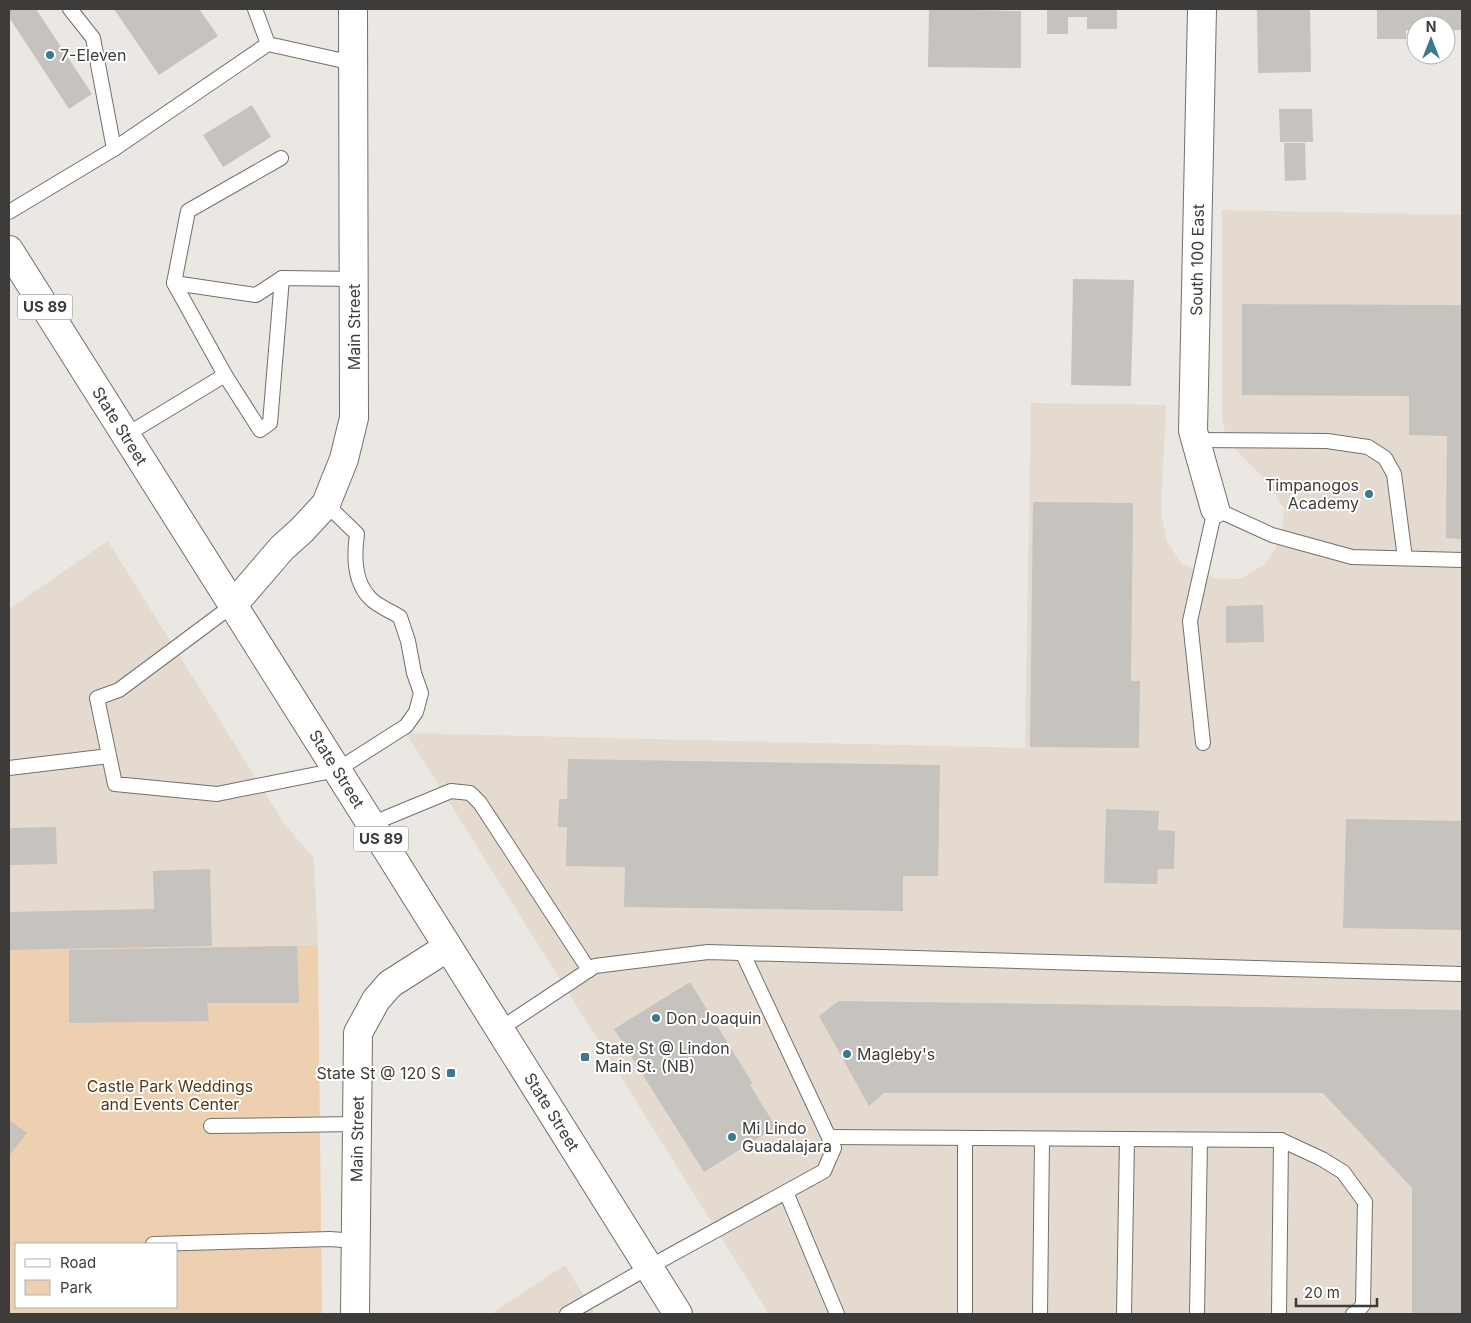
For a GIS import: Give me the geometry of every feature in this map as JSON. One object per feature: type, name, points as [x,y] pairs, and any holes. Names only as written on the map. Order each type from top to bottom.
[{"type":"street","name":"Main Street","points":[[233,605],[282,548],[326,504],[344,459],[354,418],[353,9]]},
{"type":"street","name":"South 100 East","points":[[1202,9],[1193,431],[1215,509]]},
{"type":"street","name":"State Street","points":[[11,256],[126,435],[678,1314]]},
{"type":"street","name":"Main Street","points":[[355,1314],[358,1032],[376,1000],[390,984],[448,947]]},
{"type":"lane","points":[[70,9],[93,38],[114,149]]},
{"type":"lane","points":[[255,9],[268,44]]},
{"type":"lane","points":[[9,212],[114,149],[268,44],[353,63]]},
{"type":"lane","points":[[281,158],[188,211],[174,283],[225,375],[260,430],[270,423],[282,278]]},
{"type":"lane","points":[[174,283],[256,294],[282,278],[354,279]]},
{"type":"lane","points":[[126,435],[225,375]]},
{"type":"lane","points":[[1196,440],[1327,441],[1368,446],[1385,458],[1394,474],[1405,558]]},
{"type":"lane","points":[[233,605],[119,690],[97,698],[114,784],[217,794],[337,770],[406,726],[416,712],[421,693],[400,617],[371,600],[364,590],[358,574],[355,549],[357,534],[326,504]]},
{"type":"lane","points":[[1203,743],[1190,621],[1215,509],[1272,535],[1352,557],[1462,560]]},
{"type":"lane","points":[[9,768],[109,756]]},
{"type":"lane","points":[[371,824],[451,791],[470,793],[480,802],[589,970]]},
{"type":"lane","points":[[500,1029],[595,966],[708,952],[1462,974]]},
{"type":"lane","points":[[567,1314],[824,1171],[834,1148],[743,954]]},
{"type":"lane","points":[[211,1126],[357,1124]]},
{"type":"lane","points":[[829,1137],[1281,1140],[1322,1158],[1344,1172],[1365,1202],[1363,1305],[1355,1314]]},
{"type":"lane","points":[[965,1138],[965,1314]]},
{"type":"lane","points":[[1040,1314],[1042,1139]]},
{"type":"lane","points":[[1124,1314],[1127,1139]]},
{"type":"lane","points":[[1197,1314],[1200,1140]]},
{"type":"lane","points":[[1279,1314],[1281,1140]]},
{"type":"lane","points":[[786,1192],[837,1314]]},
{"type":"lane","points":[[178,1243],[330,1239],[356,1241]]},
{"type":"shaded area","points":[[1222,210],[1462,215],[1462,1314],[769,1314],[406,733],[1025,748],[1031,403],[1166,405],[1161,512],[1167,542],[1182,564],[1213,578],[1241,579],[1265,564],[1282,539],[1284,508],[1266,480],[1228,442],[1222,421]]},
{"type":"shaded area","points":[[108,541],[285,825],[314,858],[318,945],[9,950],[9,609]]},
{"type":"shaded area","points":[[565,1265],[595,1314],[491,1314]]},
{"type":"green space","name":"Castle Park Weddings and Events Center","points":[[318,945],[322,1314],[9,1314],[9,950]]},
{"type":"building","name":"7-Eleven","points":[[9,9],[36,9],[92,94],[69,109],[9,17]]},
{"type":"building","points":[[114,9],[199,9],[218,36],[159,75]]},
{"type":"building","points":[[929,9],[1021,11],[1021,68],[928,67]]},
{"type":"building","points":[[1047,9],[1117,9],[1117,29],[1087,29],[1087,17],[1068,17],[1068,34],[1047,34]]},
{"type":"building","points":[[1257,9],[1310,9],[1311,72],[1258,73]]},
{"type":"building","points":[[1377,9],[1462,9],[1462,30],[1456,30],[1456,15],[1406,15],[1406,39],[1377,39]]},
{"type":"building","points":[[252,105],[271,137],[223,167],[203,135]]},
{"type":"building","points":[[1279,109],[1312,109],[1313,142],[1280,142]]},
{"type":"building","points":[[1284,143],[1305,143],[1306,180],[1285,181]]},
{"type":"building","points":[[1073,279],[1134,280],[1131,386],[1071,385]]},
{"type":"building","points":[[1242,304],[1462,305],[1462,539],[1446,538],[1447,436],[1409,435],[1409,396],[1242,395]]},
{"type":"building","points":[[1033,502],[1133,503],[1131,681],[1140,681],[1139,748],[1030,747]]},
{"type":"building","points":[[1263,605],[1264,642],[1226,643],[1226,606]]},
{"type":"building","points":[[568,759],[940,765],[938,876],[903,876],[903,911],[624,907],[625,867],[566,866],[567,827],[558,827],[559,799],[567,799]]},
{"type":"building","points":[[1106,809],[1159,811],[1158,830],[1175,831],[1174,869],[1158,869],[1157,884],[1104,883]]},
{"type":"building","points":[[1346,819],[1462,821],[1462,930],[1343,928]]},
{"type":"building","points":[[56,827],[57,864],[9,865],[9,828]]},
{"type":"building","points":[[210,869],[212,946],[9,950],[9,912],[154,909],[153,871]]},
{"type":"building","points":[[297,946],[299,1003],[207,1003],[209,1021],[69,1023],[69,950]]},
{"type":"building","points":[[690,982],[753,1084],[750,1085],[776,1127],[704,1172],[614,1029]]},
{"type":"building","points":[[839,1001],[1461,1010],[1462,1314],[1412,1314],[1412,1188],[1323,1093],[884,1093],[869,1106],[819,1016]]},
{"type":"building","points":[[9,1120],[27,1133],[9,1156]]},
{"type":"place","name":"7-Eleven","points":[[50,55]]},
{"type":"place","name":"Timpanogos Academy","points":[[1369,494]]},
{"type":"place","name":"Don Joaquin","points":[[656,1018]]},
{"type":"place","name":"Magleby's","points":[[847,1054]]},
{"type":"place","name":"State St @ Lindon Main St. (NB)","points":[[585,1057]]},
{"type":"place","name":"State St @ 120 S","points":[[451,1073]]},
{"type":"place","name":"Mi Lindo Guadalajara","points":[[732,1137]]}]
